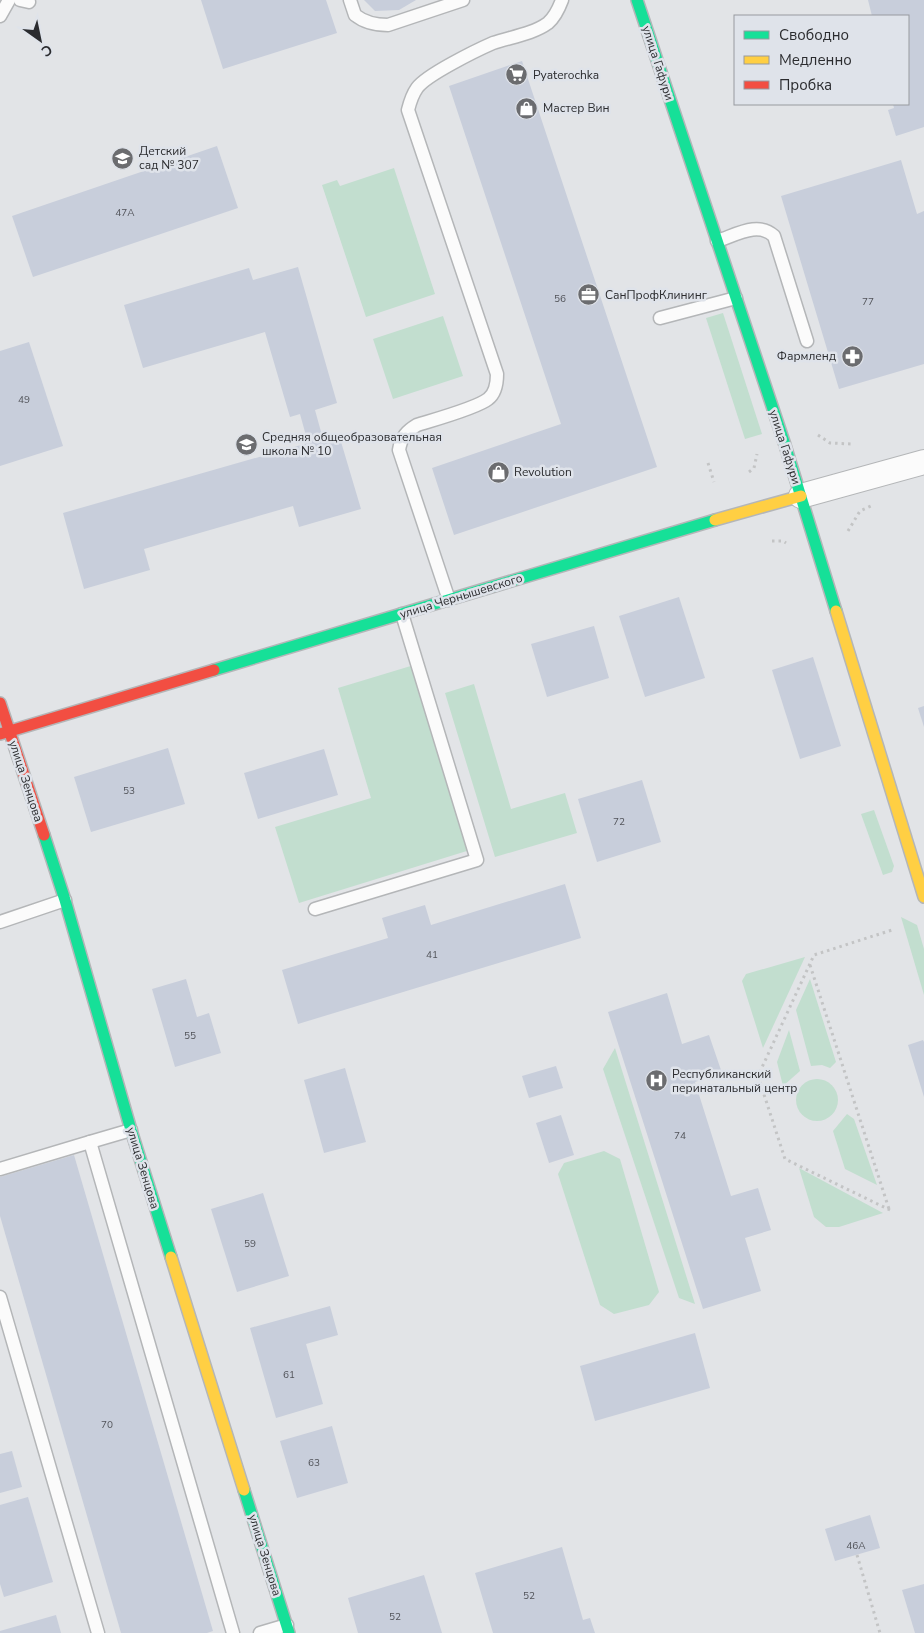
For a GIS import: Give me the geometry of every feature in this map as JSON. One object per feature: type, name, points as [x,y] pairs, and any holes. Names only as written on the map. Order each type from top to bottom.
[{"type":"street","name":"улица Гафури","points":[[637,0],[801,496],[924,897]]},
{"type":"street","name":"улица Чернышевского","points":[[5,732],[751,509],[924,462]]},
{"type":"street","name":"улица Зенцова","points":[[0,703],[5,732],[64,900],[131,1130],[288,1629]]},
{"type":"lane","points":[[0,16],[9,0]]},
{"type":"lane","points":[[350,0],[355,15],[368,23],[377,25],[388,25],[463,0]]},
{"type":"lane","points":[[449,600],[399,450],[400,442],[409,430],[417,425],[488,400],[494,393],[497,384],[496,374],[408,110],[411,98],[428,77],[492,44],[537,29],[556,14],[562,0]]},
{"type":"lane","points":[[717,241],[755,228],[768,231],[774,236],[807,341]]},
{"type":"lane","points":[[660,318],[736,298]]},
{"type":"lane","points":[[316,910],[477,860],[402,614]]},
{"type":"lane","points":[[0,922],[64,900]]},
{"type":"lane","points":[[0,1169],[131,1130]]},
{"type":"lane","points":[[90,1142],[233,1633]]},
{"type":"lane","points":[[0,1297],[98,1633]]},
{"type":"lane","points":[[260,1633],[288,1629]]},
{"type":"path","points":[[818,435],[830,443],[852,444]]},
{"type":"path","points":[[749,472],[754,468],[757,454]]},
{"type":"path","points":[[708,462],[714,482]]},
{"type":"path","points":[[848,531],[860,511],[872,506]]},
{"type":"path","points":[[772,542],[783,541],[789,545]]},
{"type":"path","points":[[809,964],[890,1210],[785,1158],[758,1076],[809,964],[814,955],[892,930]]},
{"type":"path","points":[[857,1555],[880,1633]]},
{"type":"green space","points":[[394,168],[435,294],[366,317],[322,185],[337,180],[340,186]]},
{"type":"green space","points":[[723,313],[762,434],[745,439],[706,318]]},
{"type":"green space","points":[[443,316],[463,376],[393,399],[373,339]]},
{"type":"green space","points":[[414,665],[470,850],[299,903],[275,827],[371,798],[338,688]]},
{"type":"green space","points":[[474,684],[511,809],[565,793],[577,833],[495,857],[445,693]]},
{"type":"green space","points":[[874,810],[894,866],[892,872],[883,875],[861,814]]},
{"type":"green space","points":[[901,917],[917,925],[924,949],[924,995]]},
{"type":"green space","points":[[805,957],[763,1048],[742,981],[746,974]]},
{"type":"green space","points":[[810,979],[836,1062],[830,1068],[822,1065],[811,1066],[796,1010]]},
{"type":"green space","points":[[789,1030],[800,1071],[783,1086],[777,1062]]},
{"type":"green space","points":[[615,1048],[695,1304],[679,1298],[603,1069]]},
{"type":"green space","points":[[817,1079],[832,1085],[838,1100],[832,1115],[817,1121],[802,1115],[796,1100],[802,1085]]},
{"type":"green space","points":[[847,1114],[854,1119],[877,1185],[845,1169],[833,1131]]},
{"type":"green space","points":[[604,1151],[620,1159],[659,1292],[649,1305],[614,1314],[600,1305],[558,1174],[564,1163]]},
{"type":"green space","points":[[799,1168],[883,1213],[839,1227],[826,1227],[814,1217]]},
{"type":"building","points":[[201,0],[326,0],[337,33],[223,69]]},
{"type":"building","points":[[364,0],[416,0],[399,10],[375,11]]},
{"type":"building","points":[[868,0],[924,0],[924,127],[896,136],[888,110],[894,108],[893,105],[909,105],[909,15],[872,15]]},
{"type":"building","points":[[522,61],[657,467],[454,535],[432,468],[561,424],[449,86]]},
{"type":"building","points":[[217,146],[238,208],[33,277],[12,216]]},
{"type":"building","points":[[901,160],[917,214],[924,211],[924,364],[839,389],[781,196]]},
{"type":"building","points":[[298,267],[337,403],[315,410],[323,439],[339,435],[361,509],[299,527],[293,506],[144,549],[150,570],[84,589],[63,513],[308,443],[300,414],[290,417],[265,332],[143,368],[124,305],[249,268],[253,280]]},
{"type":"building","points":[[29,342],[63,446],[0,466],[0,351]]},
{"type":"building","points":[[679,597],[705,678],[645,697],[619,616]]},
{"type":"building","points":[[594,626],[609,678],[547,697],[531,644]]},
{"type":"building","points":[[813,657],[841,746],[800,759],[772,670]]},
{"type":"building","points":[[924,706],[924,727],[918,708]]},
{"type":"building","points":[[168,748],[185,804],[91,832],[74,777]]},
{"type":"building","points":[[324,749],[338,795],[258,819],[244,773]]},
{"type":"building","points":[[642,780],[661,842],[597,862],[578,799]]},
{"type":"building","points":[[565,884],[581,938],[298,1024],[282,970],[388,938],[382,918],[425,905],[431,925]]},
{"type":"building","points":[[186,979],[197,1017],[209,1013],[221,1053],[175,1067],[152,989]]},
{"type":"building","points":[[667,993],[682,1044],[709,1035],[722,1073],[695,1082],[731,1196],[758,1188],[771,1230],[745,1238],[761,1291],[703,1309],[608,1012]]},
{"type":"building","points":[[923,1040],[924,1042],[924,1097],[908,1045]]},
{"type":"building","points":[[556,1066],[563,1088],[529,1098],[522,1076]]},
{"type":"building","points":[[345,1068],[366,1142],[324,1153],[304,1080]]},
{"type":"building","points":[[561,1115],[574,1155],[549,1163],[536,1123]]},
{"type":"building","points":[[74,1155],[213,1631],[207,1633],[121,1633],[0,1216],[0,1177]]},
{"type":"building","points":[[263,1193],[289,1276],[237,1292],[211,1209]]},
{"type":"building","points":[[330,1306],[338,1335],[306,1344],[323,1404],[276,1418],[250,1328]]},
{"type":"building","points":[[695,1333],[710,1388],[595,1421],[580,1366]]},
{"type":"building","points":[[332,1426],[348,1483],[297,1498],[280,1441]]},
{"type":"building","points":[[12,1451],[22,1487],[0,1493],[0,1454]]},
{"type":"building","points":[[28,1497],[53,1582],[4,1597],[0,1584],[0,1505]]},
{"type":"building","points":[[870,1515],[880,1548],[835,1561],[825,1529]]},
{"type":"building","points":[[562,1547],[583,1620],[590,1618],[595,1633],[493,1633],[475,1573]]},
{"type":"building","points":[[424,1575],[442,1633],[358,1633],[348,1598]]},
{"type":"building","points":[[924,1584],[924,1633],[915,1633],[902,1590]]},
{"type":"building","points":[[56,1615],[61,1633],[0,1633],[0,1631]]},
{"type":"traffic: fast","points":[[637,0],[785,445],[836,611]]},
{"type":"traffic: fast","points":[[214,670],[715,520]]},
{"type":"traffic: fast","points":[[44,835],[65,900],[131,1130],[171,1257]]},
{"type":"traffic: fast","points":[[244,1490],[289,1633]]},
{"type":"traffic: slow","points":[[715,520],[801,496]]},
{"type":"traffic: slow","points":[[836,611],[924,897]]},
{"type":"traffic: slow","points":[[171,1257],[244,1490]]},
{"type":"traffic: jam","points":[[0,734],[214,670]]},
{"type":"traffic: jam","points":[[0,703],[44,835]]},
{"type":"place","name":"Pyaterochka","points":[[517,75]]},
{"type":"place","name":"Мастер Вин","points":[[527,108]]},
{"type":"place","name":"Детский сад № 307","points":[[123,158]]},
{"type":"place","name":"СанПрофКлининг","points":[[589,295]]},
{"type":"place","name":"Фармленд","points":[[852,356]]},
{"type":"place","name":"Средняя общеобразовательная школа № 10","points":[[246,444]]},
{"type":"place","name":"Revolution","points":[[498,472]]},
{"type":"place","name":"Республиканский перинатальный центр","points":[[656,1081]]}]
